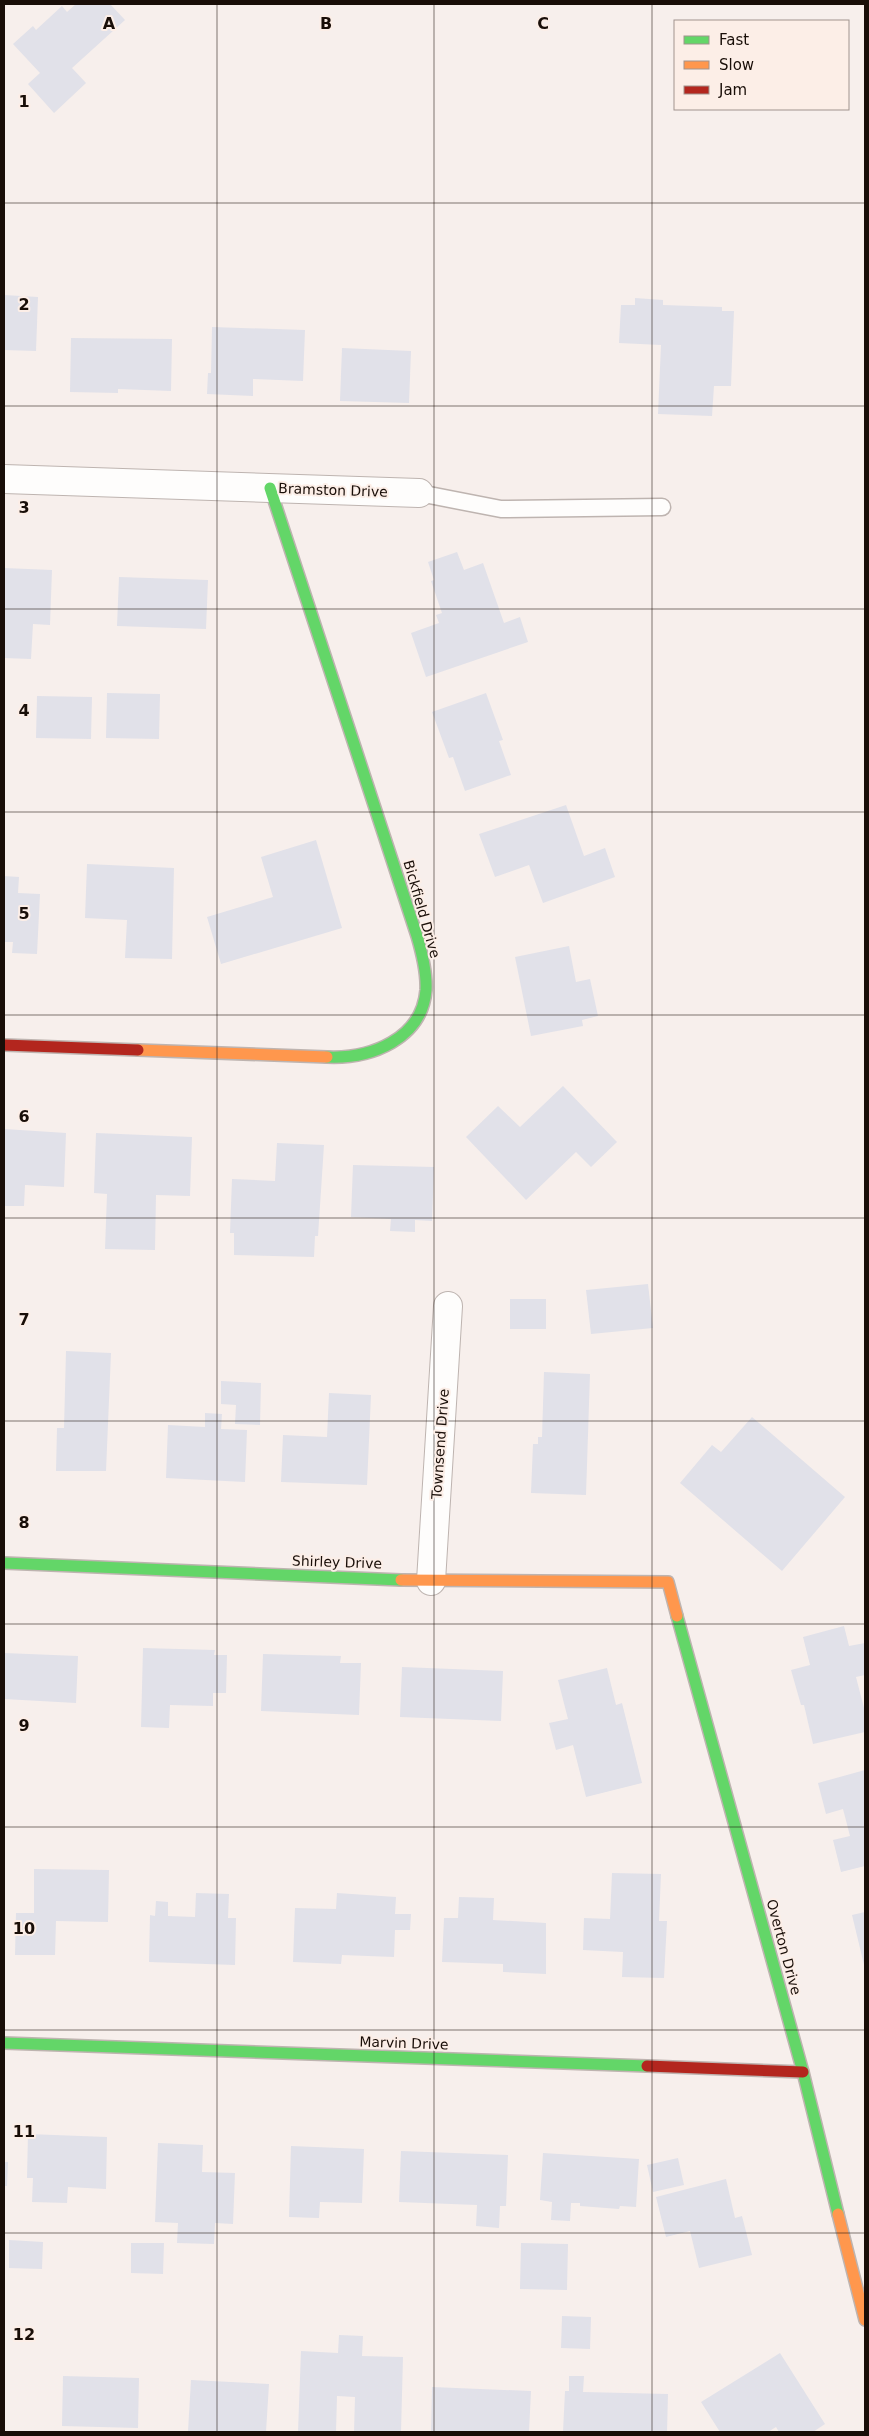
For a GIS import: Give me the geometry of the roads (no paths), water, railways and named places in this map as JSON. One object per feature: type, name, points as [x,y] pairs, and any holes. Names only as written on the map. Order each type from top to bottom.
[{"type":"street","name":"Bramston Drive","points":[[4,479],[419,493]]},
{"type":"street","name":"Bickfield Drive","points":[[4,1045],[344,1058],[367,1055],[389,1046],[408,1032],[420,1012],[425,993],[425,971],[417,936],[270,488]]},
{"type":"street","name":"Townsend Drive","points":[[431,1581],[448,1306]]},
{"type":"street","name":"Shirley Drive","points":[[4,1563],[431,1581],[668,1582]]},
{"type":"street","name":"Overton Drive","points":[[668,1582],[803,2072],[862,2294],[865,2320]]},
{"type":"street","name":"Marvin Drive","points":[[4,2044],[803,2072]]},
{"type":"lane","name":"Bramston Drive","points":[[419,493],[501,509],[662,507]]}]
